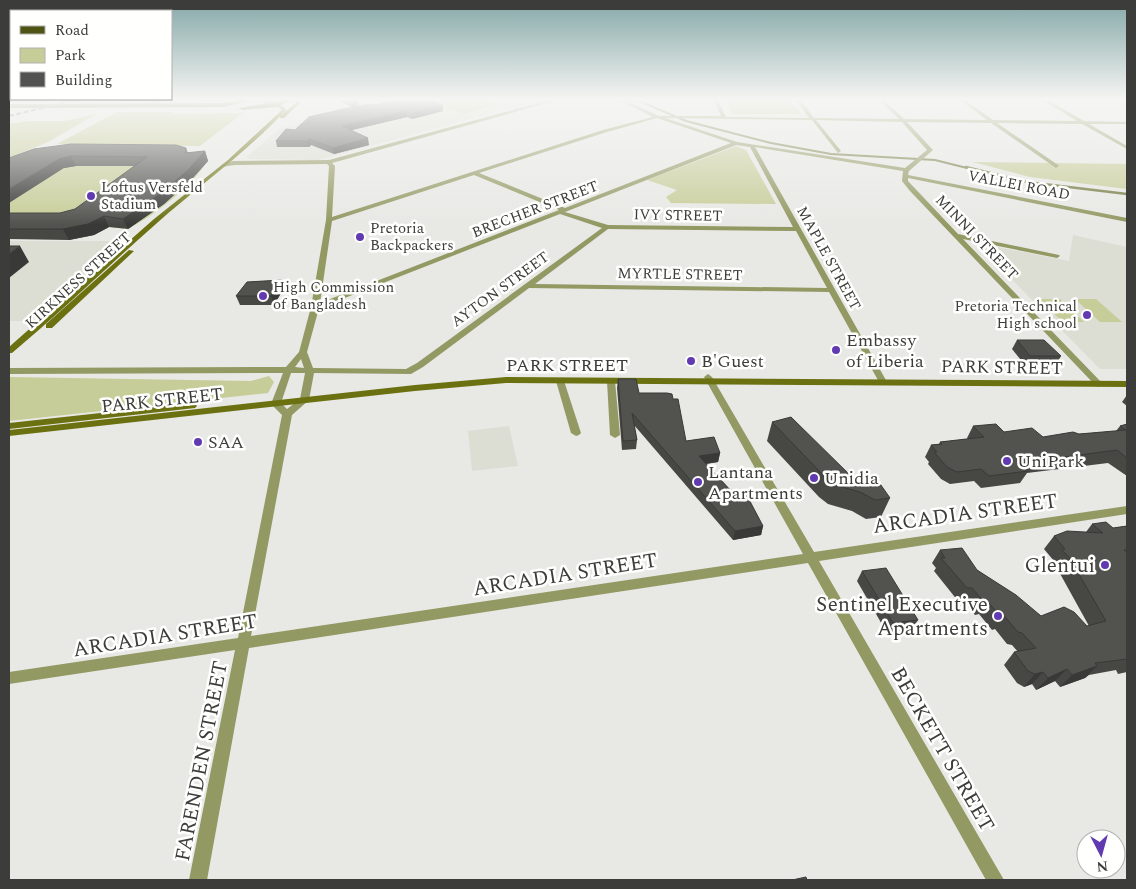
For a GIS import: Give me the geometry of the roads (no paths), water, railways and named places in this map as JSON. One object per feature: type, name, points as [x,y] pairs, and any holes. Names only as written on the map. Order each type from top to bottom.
[{"type":"street","name":"KIRKNESS STREET","points":[[9,359],[42,332],[253,141]]},
{"type":"street","name":"KIRKNESS STREET","points":[[9,351],[156,220],[208,185],[253,141]]},
{"type":"street","points":[[231,162],[329,162],[404,141]]},
{"type":"street","points":[[328,220],[573,141]]},
{"type":"street","name":"VALLEI ROAD","points":[[731,141],[752,147],[906,173],[1127,220]]},
{"type":"street","points":[[830,141],[838,152]]},
{"type":"street","points":[[906,173],[930,150],[922,141]]},
{"type":"street","points":[[1020,141],[1056,166]]},
{"type":"street","points":[[1116,141],[1127,148]]},
{"type":"street","name":"BRECHER STREET","points":[[315,307],[736,143]]},
{"type":"street","name":"MAPLE STREET","points":[[752,147],[881,380]]},
{"type":"street","points":[[303,352],[310,371],[304,397],[287,414],[277,400],[288,370],[303,352],[315,307],[328,220],[332,166],[329,162]]},
{"type":"street","name":"IVY STREET","points":[[474,173],[563,211],[607,227],[797,229]]},
{"type":"street","name":"MINNI STREET","points":[[906,173],[906,180],[912,190],[1097,382]]},
{"type":"street","name":"AYTON STREET","points":[[408,372],[607,227]]},
{"type":"street","points":[[957,236],[1057,256]]},
{"type":"street","name":"MYRTLE STREET","points":[[528,286],[832,290]]},
{"type":"street","name":"PARK STREET","points":[[9,371],[288,370],[408,372]]},
{"type":"street","name":"PARK STREET","points":[[9,433],[492,375],[708,380]]},
{"type":"street","points":[[560,380],[576,433]]},
{"type":"street","name":"PARK STREET","points":[[304,397],[475,382],[560,380],[881,380],[1097,382],[1127,384]]},
{"type":"street","name":"BECKETT STREET","points":[[708,380],[995,880]]},
{"type":"street","name":"PARK STREET","points":[[1097,382],[1127,380]]},
{"type":"street","points":[[611,381],[615,434]]},
{"type":"street","name":"PARK STREET","points":[[9,426],[277,400]]},
{"type":"street","name":"FARENDEN STREET","points":[[198,880],[287,414]]},
{"type":"street","name":"ARCADIA STREET","points":[[9,678],[810,556],[1127,510]]},
{"type":"waterway","points":[[765,141],[831,154],[935,160],[971,169]]},
{"type":"waterway","points":[[966,167],[1027,182],[1127,194]]},
{"type":"place","name":"Loftus Versfeld Stadium","points":[[91,196]]},
{"type":"place","name":"Pretoria Backpackers","points":[[360,237]]},
{"type":"place","name":"High Commission of Bangladesh","points":[[263,296]]},
{"type":"place","name":"Pretoria Technical High school","points":[[1087,315]]},
{"type":"place","name":"Embassy of Liberia","points":[[836,350]]},
{"type":"place","name":"B'Guest","points":[[691,361]]},
{"type":"place","name":"SAA","points":[[198,442]]},
{"type":"place","name":"UniPark","points":[[1007,461]]},
{"type":"place","name":"Unidia","points":[[814,478]]},
{"type":"place","name":"Lantana Apartments","points":[[698,482]]},
{"type":"place","name":"Glentui","points":[[1105,565]]},
{"type":"place","name":"Sentinel Executive Apartments","points":[[998,616]]}]
